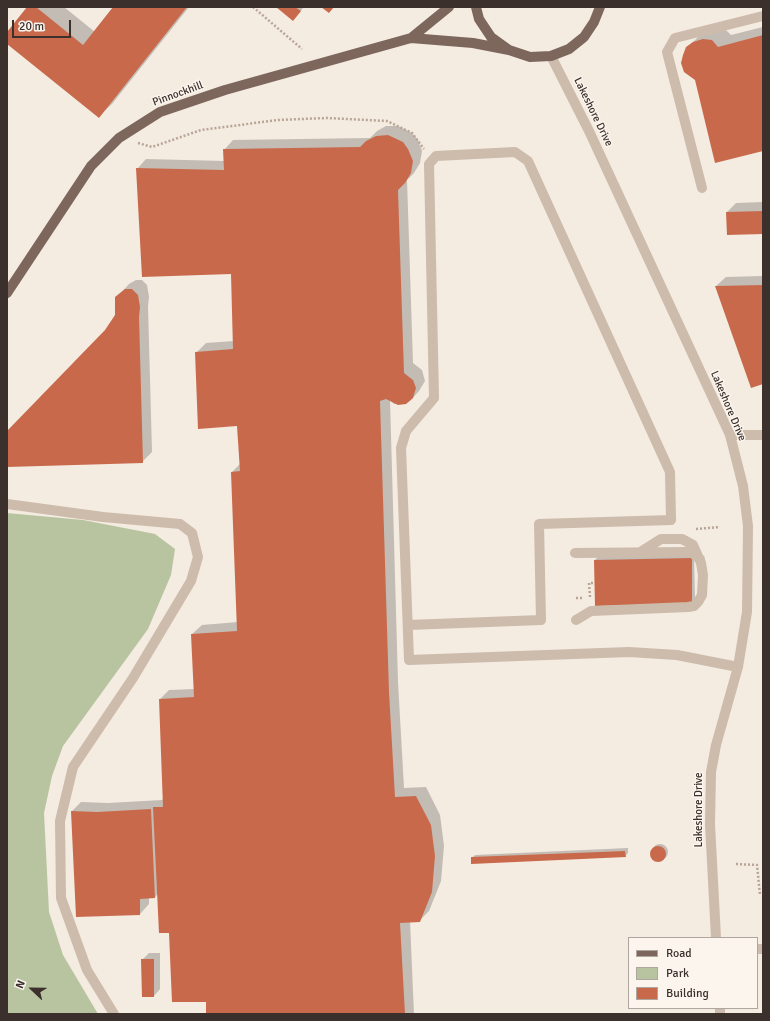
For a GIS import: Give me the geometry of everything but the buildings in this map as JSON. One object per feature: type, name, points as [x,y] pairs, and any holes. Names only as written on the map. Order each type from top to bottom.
[{"type":"main road","name":"Pinnockhill","points":[[411,38],[449,7]]},
{"type":"main road","points":[[476,7],[479,19],[491,37],[509,50],[530,57],[551,56],[569,49],[584,38],[594,22],[600,7]]},
{"type":"main road","name":"Pinnockhill","points":[[7,293],[87,171],[119,138],[146,119],[177,104],[411,38],[473,43],[509,50]]},
{"type":"street","points":[[702,188],[666,52],[675,38],[763,16]]},
{"type":"street","name":"Lakeshore Drive","points":[[551,56],[589,131],[730,435],[744,486],[748,526],[747,612],[738,667],[716,745],[711,772],[710,824],[716,937]]},
{"type":"street","points":[[408,625],[542,620],[538,524],[671,520],[670,472],[528,161],[515,152],[436,156],[429,164],[434,398],[406,431],[401,448],[409,660],[629,652],[677,655],[738,667]]},
{"type":"street","points":[[730,435],[763,435]]},
{"type":"street","points":[[7,504],[103,517],[180,524],[192,533],[198,557],[191,581],[133,678],[73,767],[60,820],[61,898],[87,970],[114,1014]]},
{"type":"street","points":[[574,553],[642,551],[691,552],[700,559],[703,586],[702,595],[694,606],[591,612],[576,620]]},
{"type":"path","points":[[253,7],[302,49]]},
{"type":"path","points":[[119,138],[152,147],[201,130],[278,120],[327,118],[387,121],[412,133],[433,160]]},
{"type":"path","points":[[584,598],[590,598],[589,583],[595,583]]},
{"type":"path","points":[[736,864],[757,865],[760,895]]},
{"type":"green space","points":[[7,513],[83,520],[155,534],[175,549],[171,575],[148,629],[63,746],[52,776],[44,813],[49,912],[63,955],[98,1014],[7,1014]]}]
